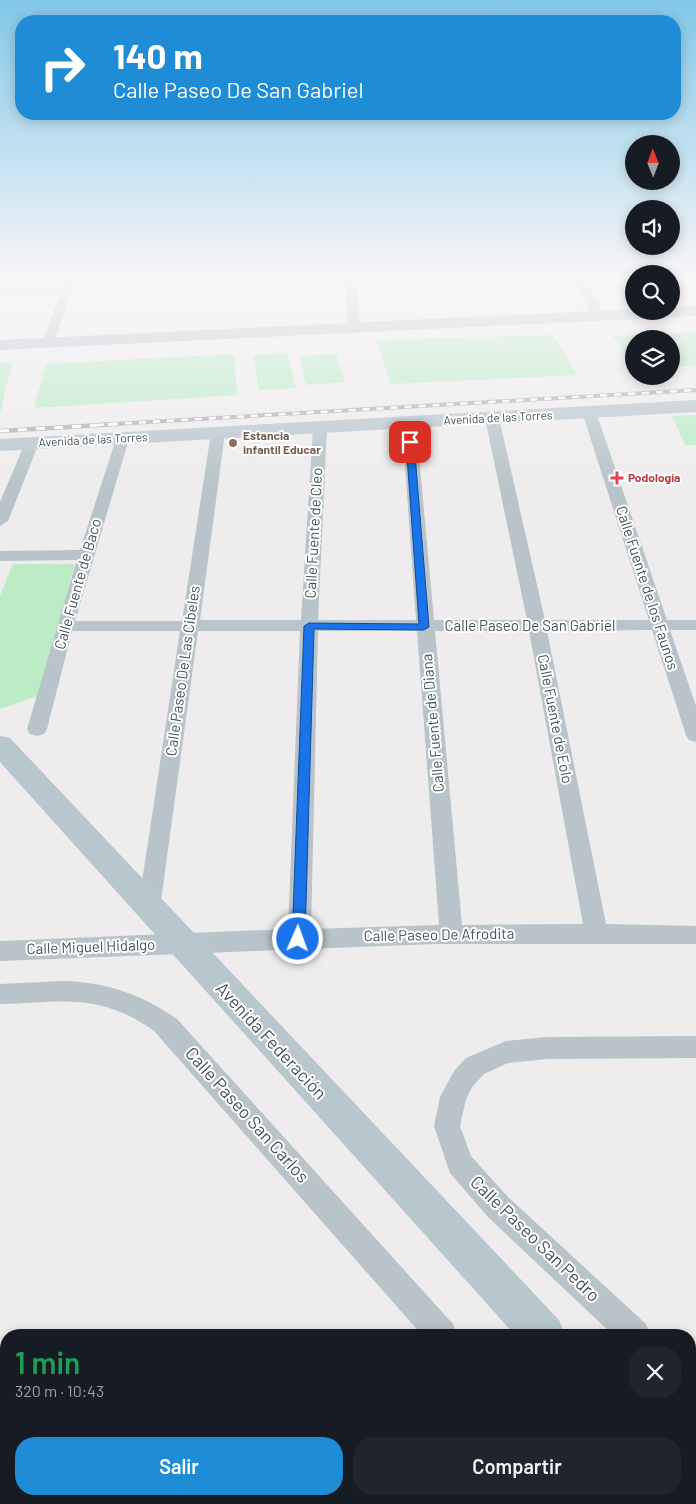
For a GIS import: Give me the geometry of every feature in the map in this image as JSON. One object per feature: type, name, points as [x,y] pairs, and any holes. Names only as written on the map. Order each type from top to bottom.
[{"type":"main road","name":"Avenida de las Torres","points":[[0,445],[696,406]]},
{"type":"main road","name":"Avenida Federación","points":[[0,745],[538,1329]]},
{"type":"street","name":"Calle Fuente de los Faunos","points":[[588,412],[696,735]]},
{"type":"street","name":"Calle Fuente de Eolo","points":[[492,418],[537,625],[596,932]]},
{"type":"street","name":"Calle Fuente de Diana","points":[[409,423],[424,627],[451,934]]},
{"type":"street","name":"Calle Fuente de Cleo","points":[[298,939],[309,626],[320,428]]},
{"type":"street","name":"Calle Paseo De Las Cibeles","points":[[149,908],[218,433]]},
{"type":"street","name":"Calle Fuente de Baco","points":[[37,730],[65,626],[122,439]]},
{"type":"street","points":[[0,521],[32,443]]},
{"type":"street","points":[[0,556],[86,555]]},
{"type":"street","name":"Calle Paseo De San Gabriel","points":[[65,626],[696,626]]},
{"type":"street","name":"Calle Paseo De Afrodita","points":[[182,944],[451,934],[596,932],[696,935]]},
{"type":"street","name":"Calle Miguel Hidalgo","points":[[0,951],[182,944]]},
{"type":"street","name":"Calle Paseo San Carlos","points":[[0,994],[72,992],[100,995],[122,1000],[168,1027],[437,1329]]},
{"type":"street","name":"Calle Paseo San Pedro","points":[[629,1329],[498,1207],[460,1164],[447,1126],[453,1097],[463,1079],[475,1066],[506,1052],[547,1048],[696,1047]]},
{"type":"green space","points":[[378,345],[559,345],[577,375],[391,384]]},
{"type":"green space","points":[[619,345],[625,345],[625,354]]},
{"type":"green space","points":[[680,345],[696,345],[696,366],[680,366]]},
{"type":"green space","points":[[287,353],[296,388],[259,390],[253,355]]},
{"type":"green space","points":[[234,354],[237,395],[34,408],[46,364]]},
{"type":"green space","points":[[336,354],[345,382],[306,385],[299,356]]},
{"type":"green space","points":[[0,362],[12,362],[0,415]]},
{"type":"green space","points":[[696,415],[696,445],[685,445],[672,416]]},
{"type":"green space","points":[[13,564],[75,564],[40,695],[0,709],[0,596]]},
{"type":"railway","points":[[97,425],[696,390]]},
{"type":"railway","points":[[0,431],[118,424]]},
{"type":"place","name":"Estancia infantil Educar","points":[[233,443]]},
{"type":"place","name":"Podología","points":[[617,478]]},
{"type":"route","points":[[298,939],[309,626],[424,627],[410,442]]}]
